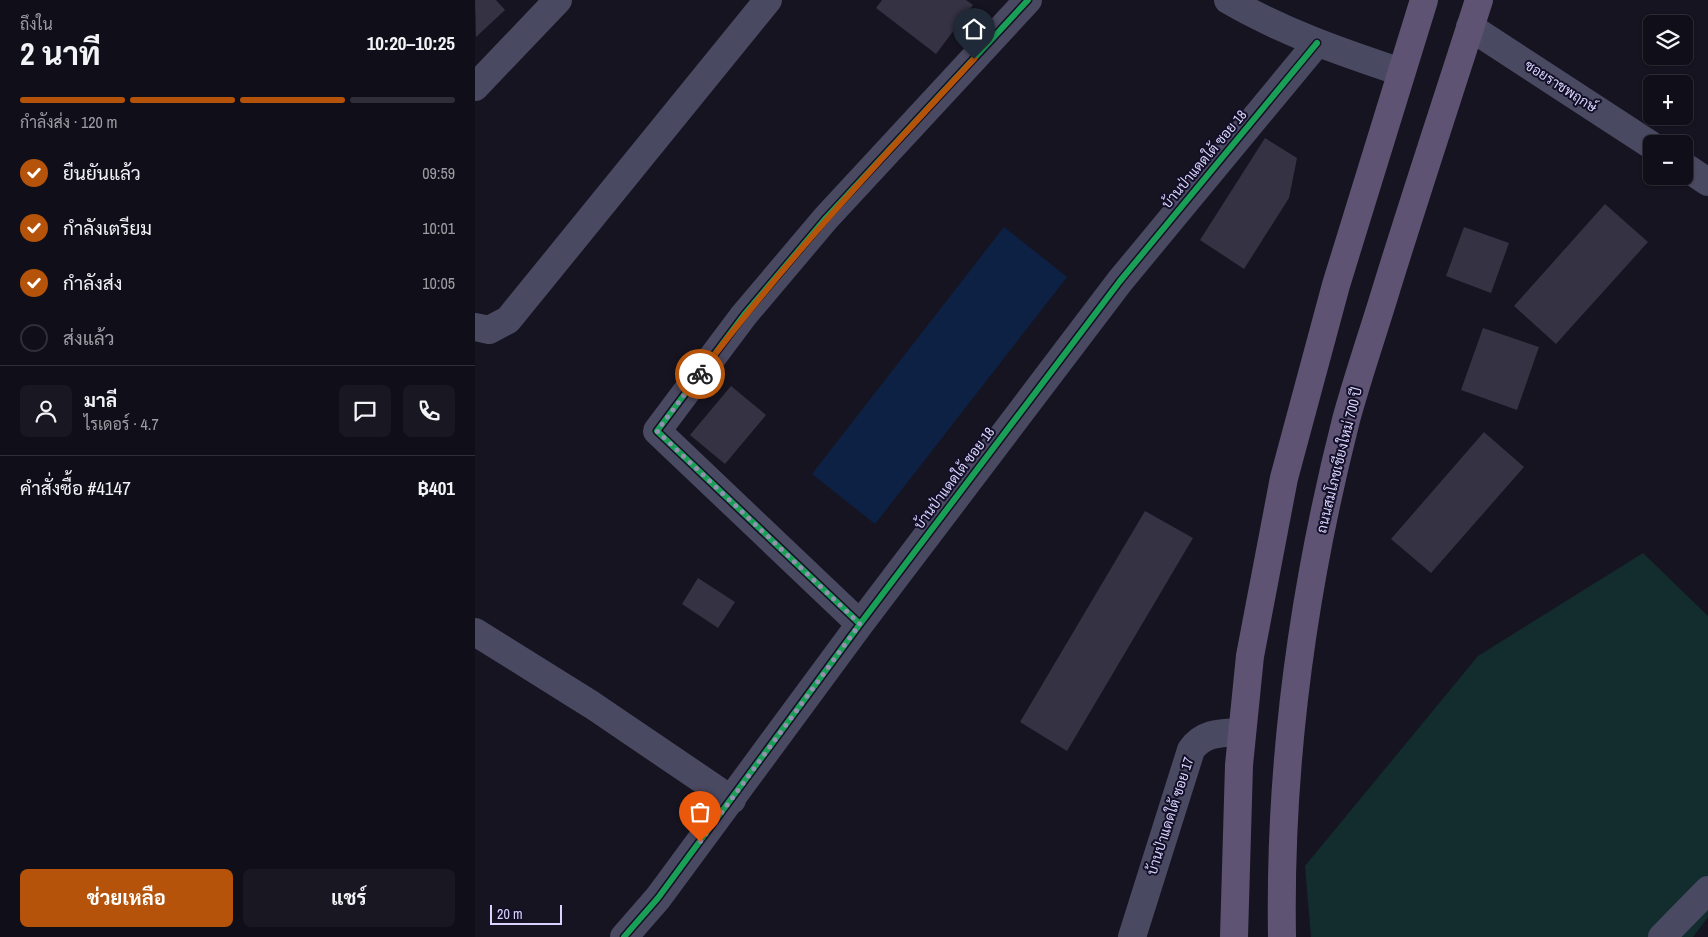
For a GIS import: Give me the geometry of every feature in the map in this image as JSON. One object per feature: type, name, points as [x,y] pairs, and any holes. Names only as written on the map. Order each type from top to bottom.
[{"type":"main road","points":[[1234,937],[1239,765],[1250,656],[1284,478],[1336,285],[1424,0]]},
{"type":"main road","name":"ถนนสมโภชเชียงใหม่ 700 ปี","points":[[1283,937],[1281,875],[1289,736],[1313,570],[1347,419],[1479,0]]},
{"type":"street","points":[[475,88],[559,0]]},
{"type":"street","points":[[475,327],[489,330],[508,320],[768,0]]},
{"type":"street","points":[[860,624],[657,431],[744,315],[826,218],[1028,0]]},
{"type":"street","points":[[1228,0],[1285,30],[1401,72]]},
{"type":"street","name":"ซอยราชพฤกษ์","points":[[1470,27],[1643,140]]},
{"type":"street","name":"บ้านป่าแดดใต้ ซอย 18","points":[[623,937],[657,898],[860,624],[1120,281],[1317,43]]},
{"type":"street","points":[[1693,172],[1708,182]]},
{"type":"street","points":[[475,632],[592,705],[731,800]]},
{"type":"street","name":"บ้านป่าแดดใต้ ซอย 17","points":[[1132,937],[1191,750],[1196,742],[1205,736],[1215,733],[1242,732]]},
{"type":"street","points":[[1662,937],[1708,890]]},
{"type":"green space","points":[[1643,553],[1708,616],[1708,917],[1693,937],[1311,937],[1305,866],[1478,656]]},
{"type":"water","points":[[1004,227],[1067,277],[875,524],[812,474]]},
{"type":"building","points":[[475,0],[496,0],[505,10],[476,37]]},
{"type":"building","points":[[882,0],[966,0],[973,5],[936,54],[876,8]]},
{"type":"building","points":[[1265,138],[1297,158],[1289,198],[1244,269],[1200,240]]},
{"type":"building","points":[[1605,204],[1648,242],[1556,344],[1514,306]]},
{"type":"building","points":[[1464,227],[1509,243],[1491,293],[1446,276]]},
{"type":"building","points":[[1483,328],[1539,347],[1517,410],[1461,390]]},
{"type":"building","points":[[731,386],[766,415],[725,464],[690,435]]},
{"type":"building","points":[[1484,432],[1524,467],[1431,573],[1391,539]]},
{"type":"building","points":[[1145,511],[1193,538],[1067,751],[1020,722]]},
{"type":"building","points":[[698,578],[735,602],[718,628],[682,604]]},
{"type":"cycle path","points":[[860,624],[657,431],[744,315],[826,218],[1028,0]]},
{"type":"cycle path","points":[[624,937],[658,898],[860,624],[1120,281],[1317,43]]},
{"type":"way so far","points":[[700,374],[657,431],[860,624],[700,842]]},
{"type":"route","points":[[700,374],[744,315],[826,218],[974,59]]}]
